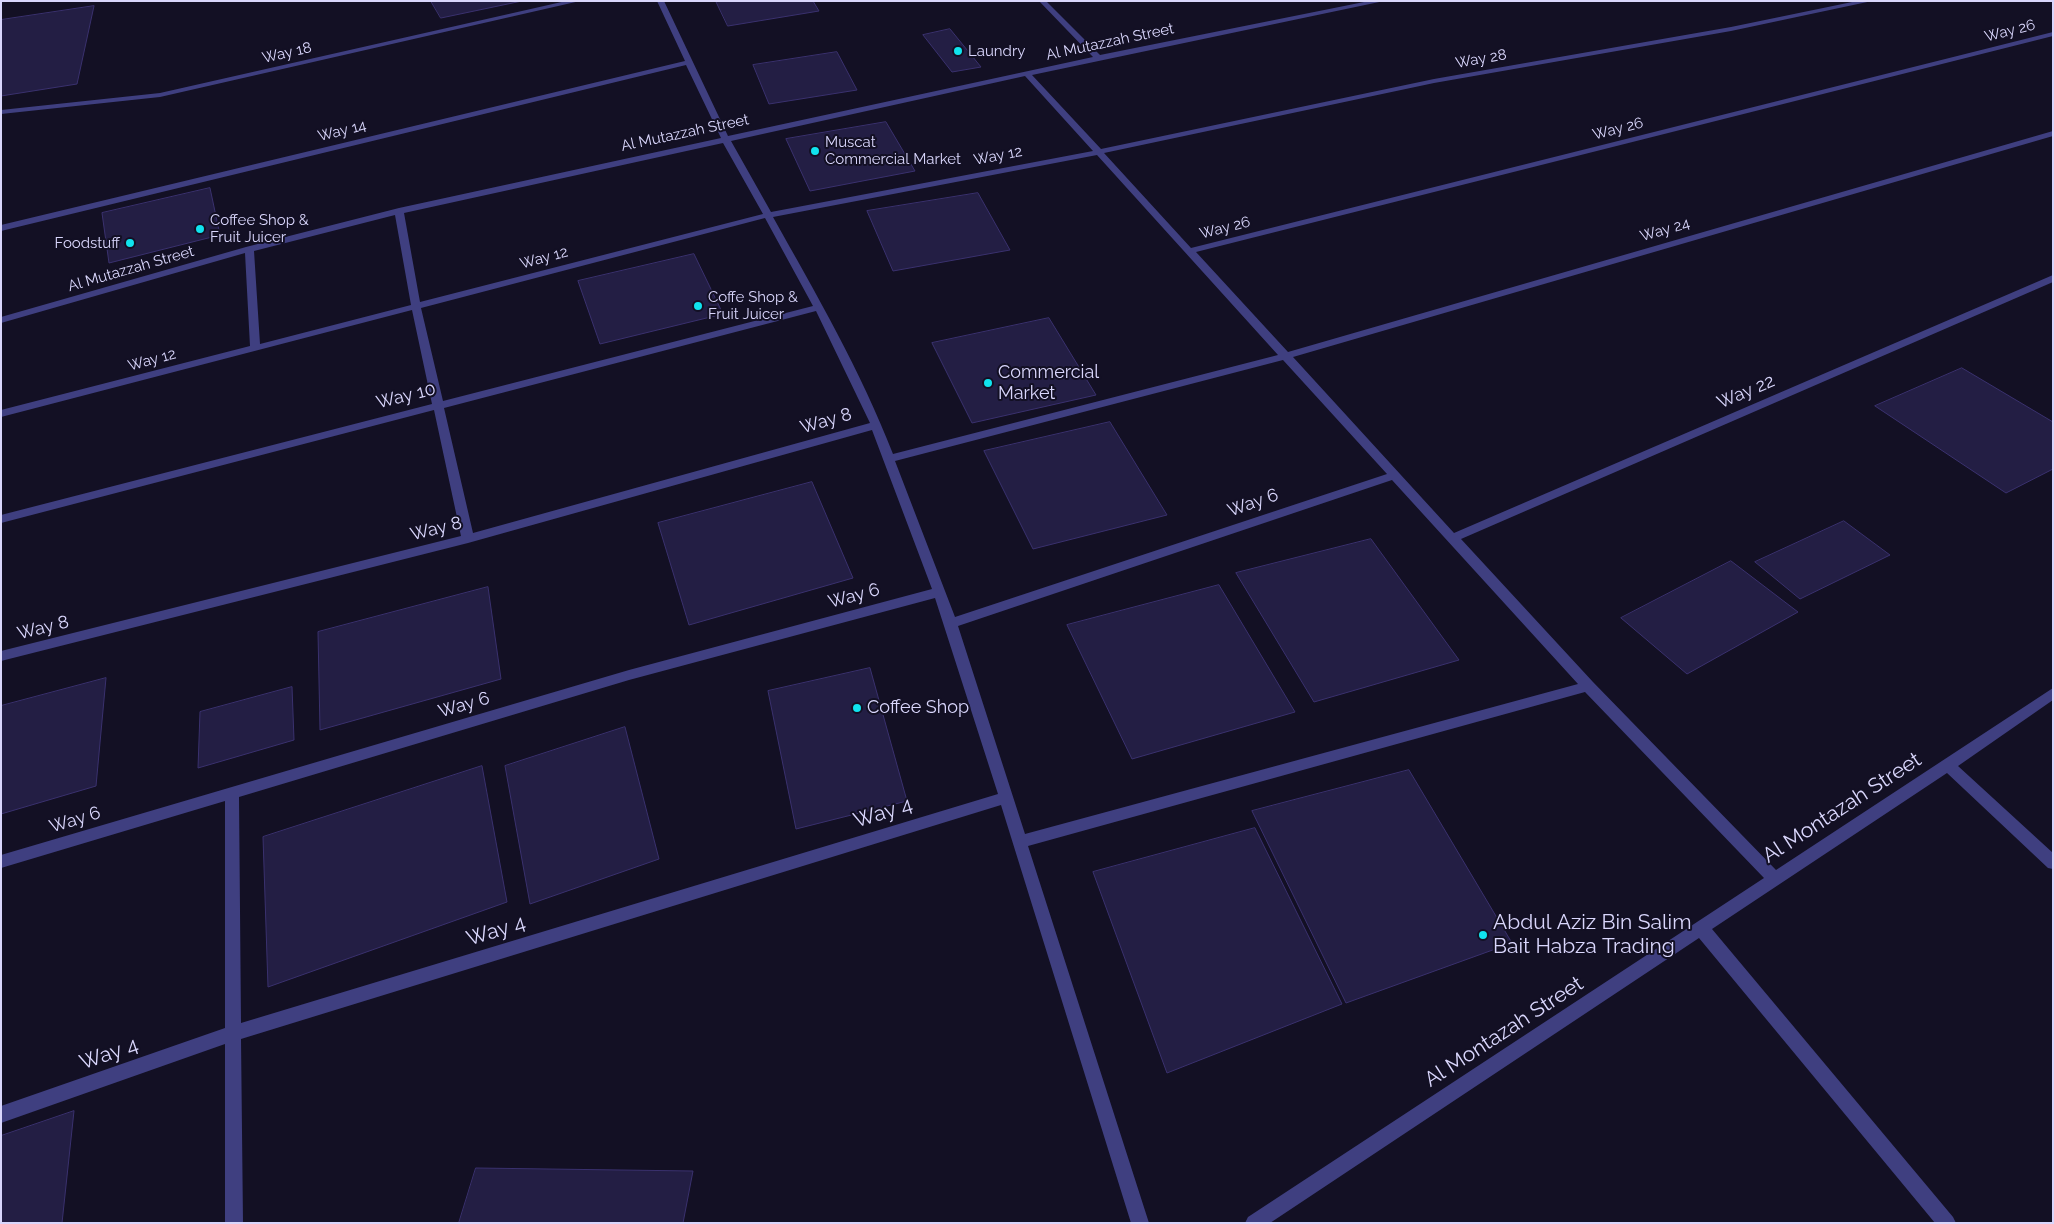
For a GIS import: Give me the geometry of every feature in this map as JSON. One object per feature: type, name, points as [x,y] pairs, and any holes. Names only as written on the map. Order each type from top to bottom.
[{"type":"street","name":"Way 18","points":[[1,112],[160,95],[576,1]]},
{"type":"street","points":[[660,1],[725,138],[819,307],[876,425],[952,623],[1019,842],[1140,1223]]},
{"type":"street","points":[[1042,1],[1098,58]]},
{"type":"street","name":"Al Mutazzah Street","points":[[1,320],[249,249],[399,211],[725,138],[1098,58],[1381,1]]},
{"type":"street","name":"Way 28","points":[[1099,152],[1434,81],[1732,30],[1869,1]]},
{"type":"street","name":"Way 26","points":[[1189,251],[2053,34]]},
{"type":"street","name":"Way 14","points":[[1,228],[689,62]]},
{"type":"street","points":[[1027,74],[1588,686],[1774,878]]},
{"type":"street","name":"Way 24","points":[[888,458],[1286,356],[2053,133]]},
{"type":"street","name":"Way 12","points":[[1,414],[768,215],[1099,152]]},
{"type":"street","points":[[399,211],[416,306],[468,539]]},
{"type":"street","points":[[249,249],[255,349]]},
{"type":"street","name":"Way 22","points":[[1453,538],[2053,278]]},
{"type":"street","name":"Way 10","points":[[1,519],[819,307]]},
{"type":"street","name":"Way 8","points":[[1,656],[468,539],[876,425]]},
{"type":"street","name":"Way 6","points":[[952,623],[1395,475]]},
{"type":"street","name":"Way 6","points":[[1,862],[629,675],[939,592]]},
{"type":"street","points":[[1019,842],[1588,686]]},
{"type":"street","name":"Al Montazah Street","points":[[1254,1223],[1774,878],[1948,765],[2053,693]]},
{"type":"street","points":[[1948,765],[2053,863]]},
{"type":"street","points":[[232,793],[234,1223]]},
{"type":"street","name":"Way 4","points":[[1,1115],[232,1034],[1006,797]]},
{"type":"street","points":[[1700,928],[1947,1223]]},
{"type":"building","points":[[431,1],[522,1],[441,18]]},
{"type":"building","points":[[716,1],[813,1],[819,11],[728,26]]},
{"type":"building","points":[[94,6],[77,84],[1,96],[1,20]]},
{"type":"building","points":[[950,29],[981,67],[952,72],[923,35]]},
{"type":"building","points":[[837,52],[857,90],[769,104],[753,65]]},
{"type":"building","points":[[886,122],[915,171],[810,191],[786,139]]},
{"type":"building","points":[[210,188],[220,235],[109,263],[102,213]]},
{"type":"building","points":[[978,193],[1010,250],[893,271],[867,211]]},
{"type":"building","points":[[694,254],[723,314],[600,344],[578,281]]},
{"type":"building","points":[[1049,318],[1096,395],[972,423],[932,343]]},
{"type":"building","points":[[1962,368],[2053,422],[2053,469],[2006,493],[1875,406]]},
{"type":"building","points":[[1110,422],[1167,515],[1033,549],[984,451]]},
{"type":"building","points":[[812,482],[853,578],[689,625],[658,523]]},
{"type":"building","points":[[1844,521],[1890,555],[1800,599],[1755,562]]},
{"type":"building","points":[[1371,539],[1459,660],[1314,702],[1236,573]]},
{"type":"building","points":[[1731,561],[1798,612],[1687,674],[1621,618]]},
{"type":"building","points":[[1219,585],[1295,712],[1132,759],[1067,625]]},
{"type":"building","points":[[488,587],[501,679],[320,730],[318,632]]},
{"type":"building","points":[[870,668],[907,801],[796,829],[768,691]]},
{"type":"building","points":[[106,678],[96,786],[1,814],[1,706]]},
{"type":"building","points":[[292,687],[294,740],[198,768],[200,712]]},
{"type":"building","points":[[625,727],[659,859],[530,904],[505,766]]},
{"type":"building","points":[[482,766],[507,902],[268,987],[263,837]]},
{"type":"building","points":[[1409,770],[1512,943],[1346,1003],[1252,811]]},
{"type":"building","points":[[1255,828],[1342,1004],[1167,1073],[1093,872]]},
{"type":"building","points":[[74,1111],[62,1223],[1,1223],[1,1136]]},
{"type":"building","points":[[476,1168],[693,1171],[683,1223],[459,1223]]},
{"type":"place","name":"Laundry","points":[[958,51]]},
{"type":"place","name":"Muscat Commercial Market","points":[[815,151]]},
{"type":"place","name":"Coffee Shop & Fruit Juicer","points":[[200,229]]},
{"type":"place","name":"Foodstuff","points":[[130,243]]},
{"type":"place","name":"Coffe Shop & Fruit Juicer","points":[[698,306]]},
{"type":"place","name":"Commercial Market","points":[[988,383]]},
{"type":"place","name":"Coffee Shop","points":[[857,708]]},
{"type":"place","name":"Abdul Aziz Bin Salim Bait Habza Trading","points":[[1483,935]]}]
